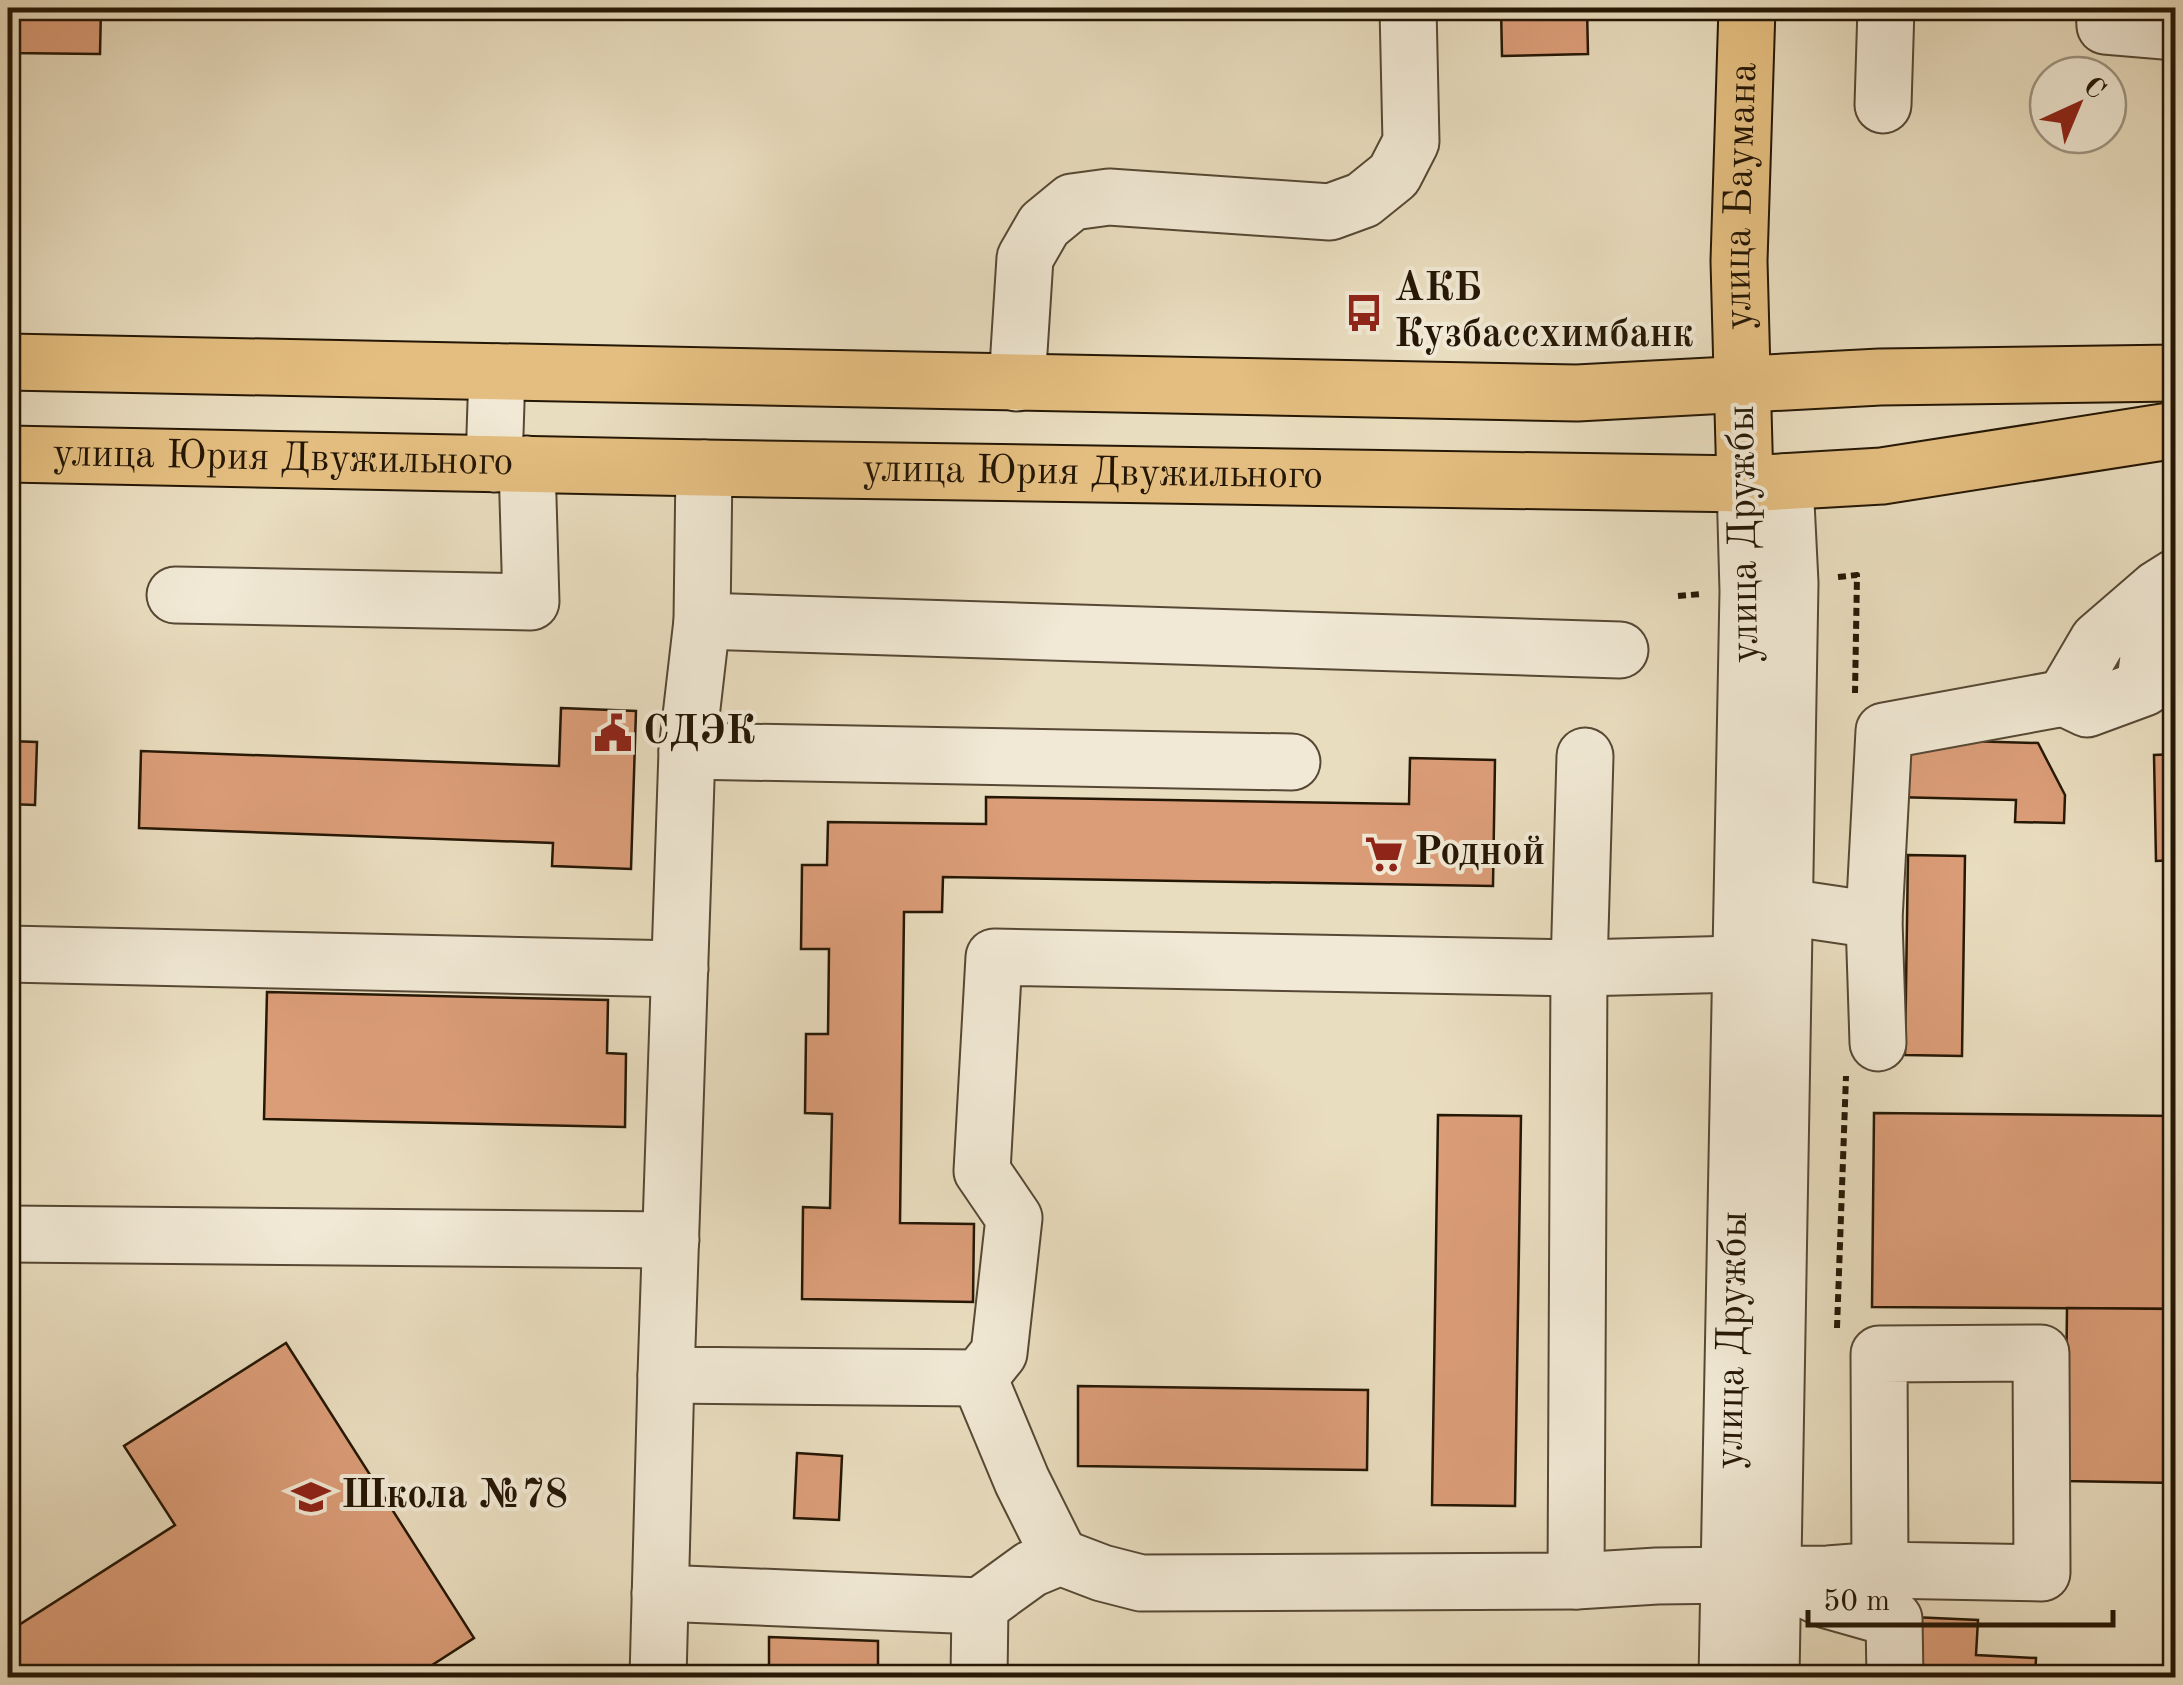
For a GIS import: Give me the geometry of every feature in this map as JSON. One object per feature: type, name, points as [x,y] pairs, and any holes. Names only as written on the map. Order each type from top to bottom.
[{"type":"main road","name":"улица Баумана","points":[[1742,386],[1739,261],[1746,8]]},
{"type":"main road","points":[[8,362],[1577,392],[1880,377],[2176,373]]},
{"type":"main road","name":"улица Дружбы","points":[[1742,386],[1765,483]]},
{"type":"main road","name":"улица Юрия Двужильного","points":[[8,454],[1765,483],[1882,476],[2176,430]]},
{"type":"street","points":[[1017,383],[1025,258],[1044,225],[1072,202],[1109,198],[1330,212],[1363,200],[1394,176],[1411,142],[1408,8]]},
{"type":"street","points":[[1883,104],[1886,8]]},
{"type":"street","points":[[2104,8],[2105,26],[2176,32]]},
{"type":"street","points":[[175,594],[531,602],[497,372]]},
{"type":"street","points":[[658,1678],[687,751],[702,622],[704,468]]},
{"type":"street","name":"улица Дружбы","points":[[1727,1678],[1751,1574],[1786,908],[1790,583],[1765,483]]},
{"type":"street","name":"улица Дружбы","points":[[1765,483],[1748,591],[1740,964],[1751,1574],[1771,1678]]},
{"type":"street","points":[[1878,1043],[1874,920],[1884,731],[2064,698],[2098,640],[2166,583]]},
{"type":"street","points":[[702,622],[1620,650]]},
{"type":"street","points":[[687,751],[1292,762]]},
{"type":"street","points":[[1576,1581],[1579,968],[1585,756]]},
{"type":"street","points":[[1786,908],[1874,920]]},
{"type":"street","points":[[8,954],[680,968]]},
{"type":"street","points":[[979,1378],[999,1353],[1014,1218],[982,1170],[994,957],[1579,968],[1740,964]]},
{"type":"street","points":[[8,1234],[670,1240]]},
{"type":"street","points":[[660,1592],[980,1606],[1030,1569],[1060,1557],[1141,1582],[1576,1581],[1880,1570],[2042,1573],[2041,1354],[1879,1354],[1880,1570]]},
{"type":"street","points":[[666,1375],[979,1378]]},
{"type":"street","points":[[979,1378],[1060,1557]]},
{"type":"street","points":[[1751,1574],[1894,1619],[1895,1678]]},
{"type":"street","points":[[980,1606],[980,1678]]},
{"type":"building","points":[[8,8],[101,8],[100,54],[8,53]]},
{"type":"building","points":[[1501,8],[1587,8],[1588,54],[1502,56]]},
{"type":"building","points":[[561,708],[636,711],[631,869],[552,866],[553,843],[139,828],[141,751],[559,766]]},
{"type":"building","points":[[1896,739],[2038,743],[2065,795],[2064,823],[2015,822],[2016,800],[1894,797]]},
{"type":"building","points":[[8,741],[37,742],[35,805],[8,804]]},
{"type":"building","points":[[2176,754],[2176,860],[2156,861],[2154,755]]},
{"type":"building","points":[[1410,758],[1495,760],[1493,886],[943,877],[942,912],[904,912],[900,1223],[974,1224],[973,1302],[802,1299],[803,1207],[830,1208],[832,1114],[805,1113],[806,1034],[828,1034],[829,949],[801,949],[802,865],[827,865],[828,822],[986,824],[986,797],[1409,804]]},
{"type":"building","points":[[1908,855],[1965,856],[1962,1056],[1905,1055]]},
{"type":"building","points":[[267,992],[608,1000],[607,1053],[626,1054],[625,1127],[264,1119]]},
{"type":"building","points":[[1874,1113],[2176,1116],[2176,1309],[1872,1307]]},
{"type":"building","points":[[1438,1115],[1521,1116],[1515,1506],[1432,1505]]},
{"type":"building","points":[[2067,1308],[2176,1309],[2176,1483],[2065,1481]]},
{"type":"building","points":[[286,1343],[474,1638],[412,1678],[8,1678],[8,1632],[175,1525],[124,1446]]},
{"type":"building","points":[[1078,1386],[1368,1390],[1367,1470],[1078,1466]]},
{"type":"building","points":[[797,1453],[842,1456],[839,1520],[794,1518]]},
{"type":"building","points":[[1912,1617],[1978,1620],[1976,1655],[2036,1658],[2035,1678],[1910,1678]]},
{"type":"building","points":[[769,1637],[878,1641],[878,1678],[769,1678]]},
{"type":"place","name":"АКБ Кузбассхимбанк","points":[[1364,313]]},
{"type":"place","name":"СДЭК","points":[[613,733]]},
{"type":"place","name":"Родной","points":[[1384,854]]},
{"type":"place","name":"Школа №78","points":[[311,1497]]}]
